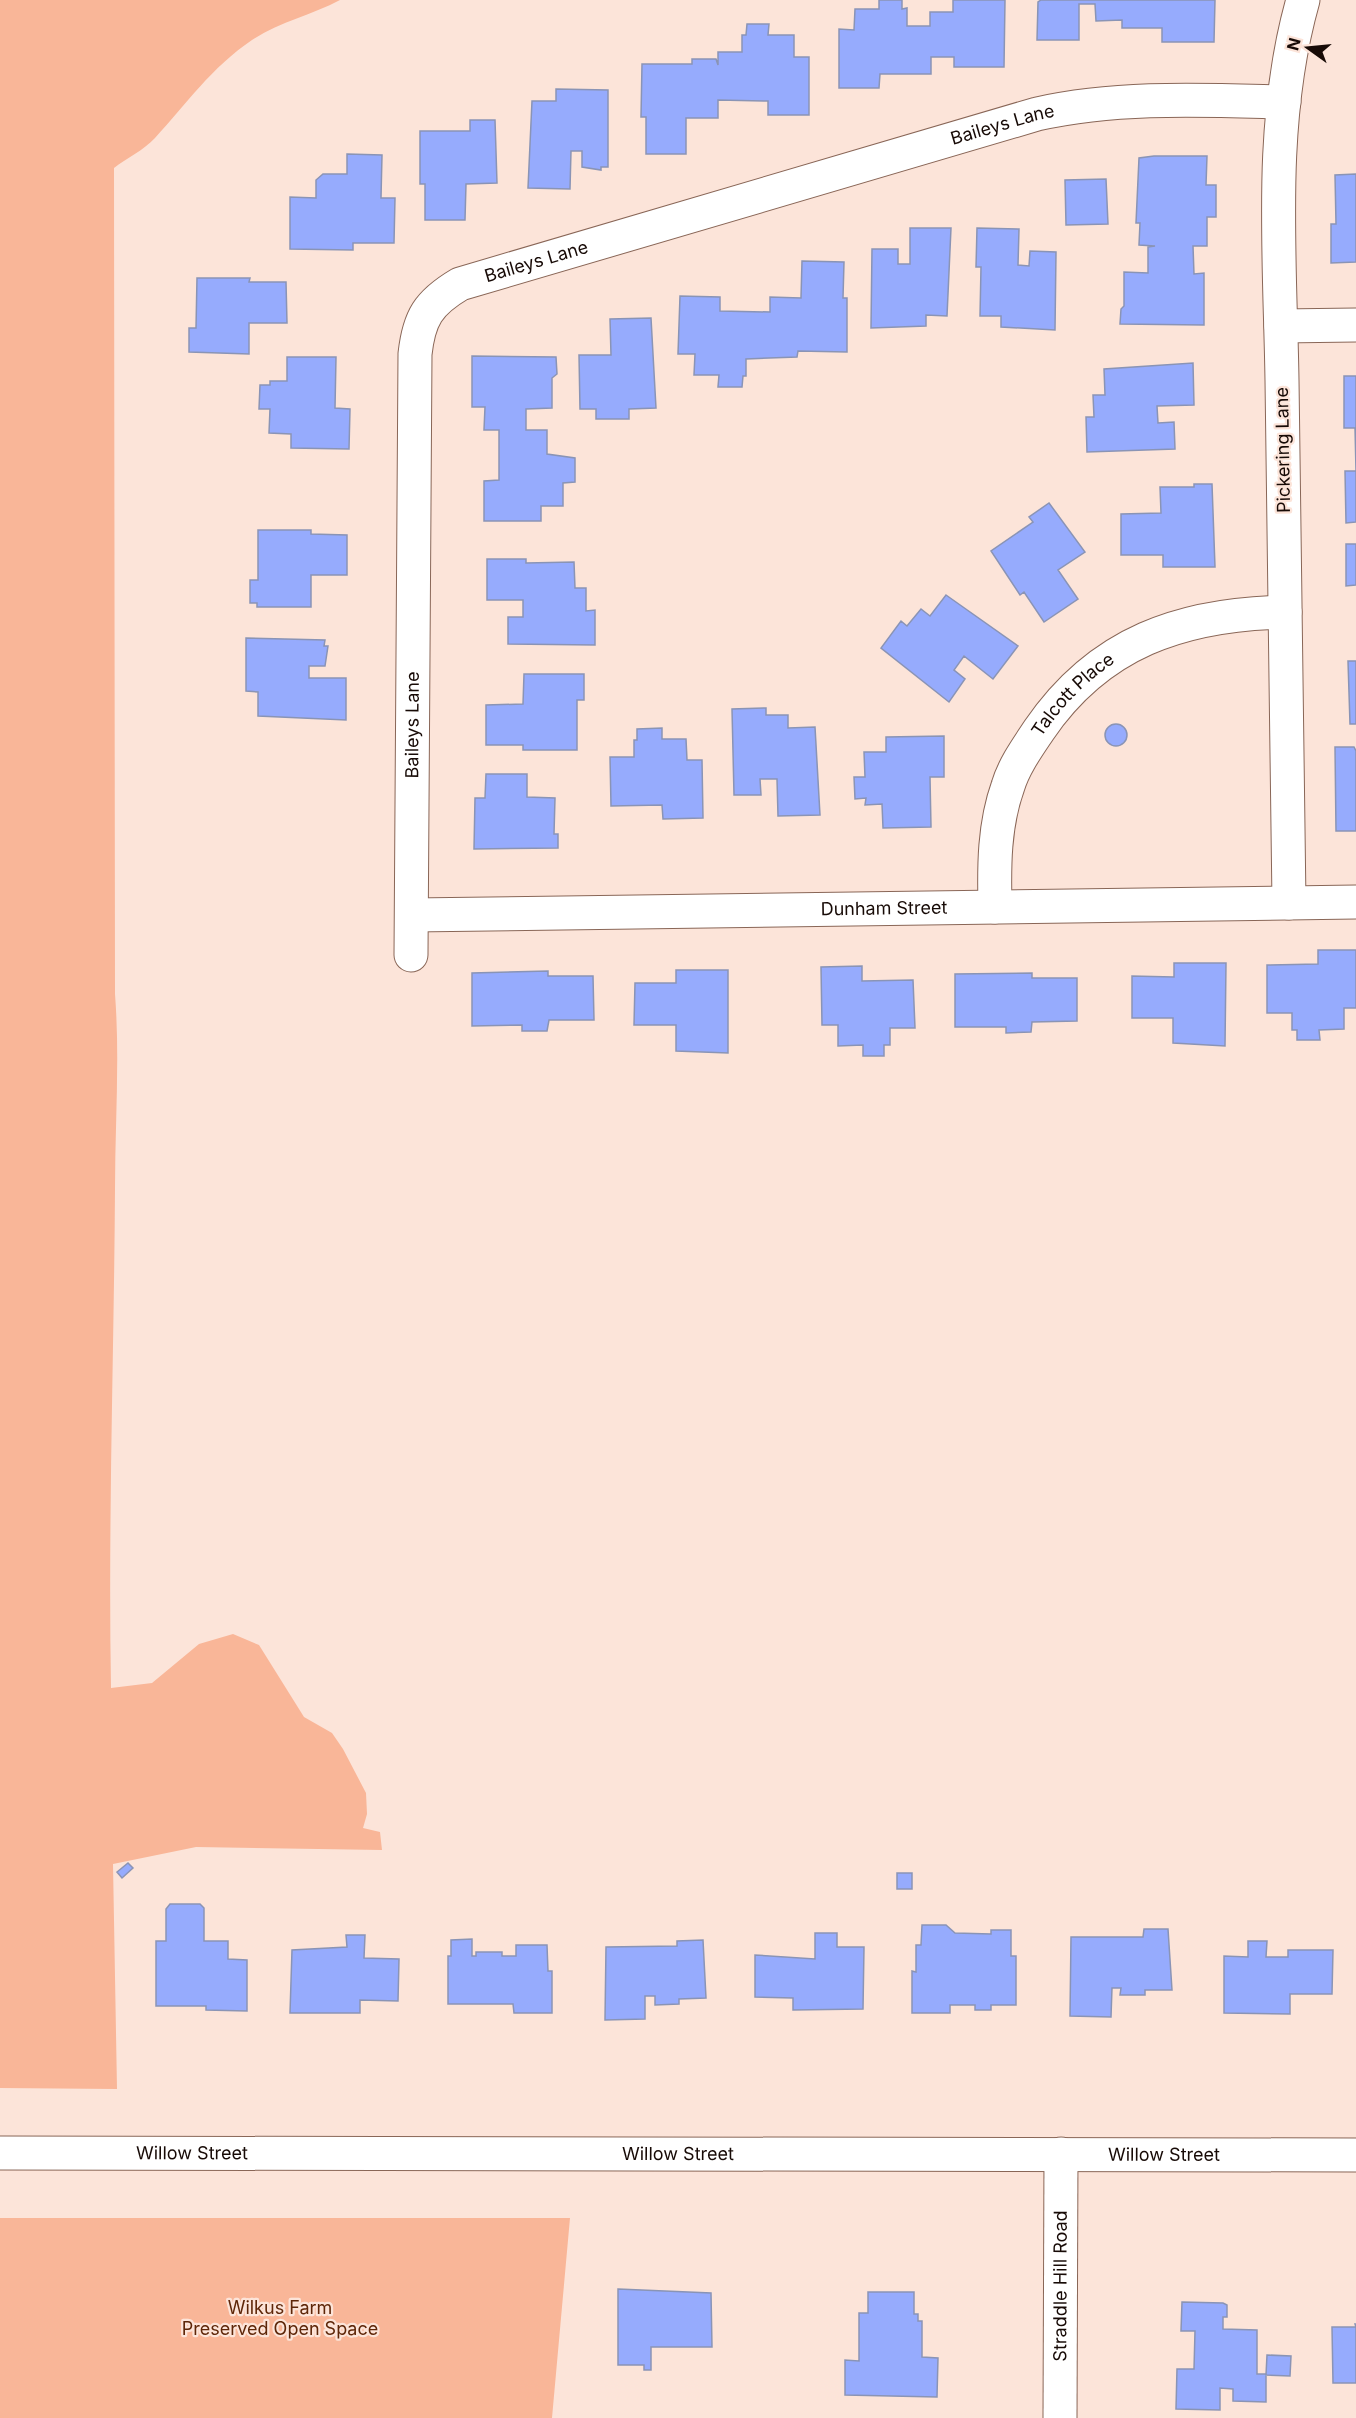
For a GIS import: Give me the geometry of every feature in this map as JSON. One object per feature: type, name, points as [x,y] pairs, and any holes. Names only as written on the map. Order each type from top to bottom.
[{"type":"street","name":"Pickering Lane","points":[[1289,903],[1279,216],[1284,102],[1290,57],[1303,0]]},
{"type":"street","name":"Baileys Lane","points":[[411,955],[415,354],[417,332],[425,313],[440,296],[460,284],[1037,114],[1077,105],[1124,101],[1284,102]]},
{"type":"street","points":[[1281,326],[1356,325]]},
{"type":"street","name":"Talcott Place","points":[[995,907],[997,827],[1008,785],[1023,753],[1069,692],[1097,666],[1127,647],[1164,629],[1202,619],[1244,613],[1285,612]]},
{"type":"street","name":"Dunham Street","points":[[411,915],[1356,902]]},
{"type":"street","name":"Willow Street","points":[[0,2153],[1356,2155]]},
{"type":"street","name":"Straddle Hill Road","points":[[1060,2418],[1061,2154]]},
{"type":"green space","points":[[0,0],[340,0],[273,28],[252,40],[224,62],[200,86],[151,142],[114,168],[117,1067],[111,1500],[111,1688],[152,1683],[199,1644],[233,1634],[259,1645],[304,1717],[332,1733],[343,1749],[366,1793],[367,1814],[363,1828],[380,1832],[382,1850],[196,1847],[113,1864],[117,2089],[0,2088]]},
{"type":"green space","name":"Wilkus Farm Preserved Open Space","points":[[0,2218],[570,2218],[552,2418],[0,2418]]},
{"type":"building","points":[[879,0],[902,0],[902,9],[907,8],[907,26],[930,26],[930,12],[953,12],[953,0],[1005,0],[1004,67],[954,67],[954,57],[931,57],[931,74],[880,74],[879,88],[839,88],[839,29],[854,30],[855,9],[879,9]]},
{"type":"building","points":[[1041,0],[1215,0],[1214,42],[1162,42],[1162,28],[1122,28],[1122,20],[1096,21],[1095,4],[1079,4],[1079,40],[1037,40],[1038,2]]},
{"type":"building","points":[[747,24],[769,24],[768,35],[794,35],[794,57],[809,57],[809,115],[768,115],[768,101],[718,100],[718,118],[686,118],[686,154],[646,154],[646,117],[641,117],[642,64],[692,64],[692,59],[716,59],[718,65],[718,52],[742,52],[742,35],[746,35]]},
{"type":"building","points":[[556,89],[608,90],[608,167],[601,167],[601,170],[582,167],[582,151],[571,151],[570,189],[528,188],[532,101],[556,101]]},
{"type":"building","points":[[470,120],[495,120],[497,183],[466,184],[465,220],[425,220],[425,184],[420,184],[420,131],[470,131]]},
{"type":"building","points":[[347,154],[382,155],[381,198],[395,198],[394,243],[353,243],[353,250],[290,249],[290,197],[316,198],[316,180],[323,174],[347,174]]},
{"type":"building","points":[[1207,156],[1206,185],[1216,185],[1216,217],[1207,217],[1207,246],[1193,246],[1194,274],[1204,273],[1204,325],[1120,324],[1121,309],[1124,306],[1124,272],[1148,273],[1148,247],[1155,246],[1139,245],[1140,223],[1136,223],[1139,158]]},
{"type":"building","points":[[1356,174],[1356,262],[1331,263],[1331,224],[1336,224],[1335,175]]},
{"type":"building","points":[[1106,179],[1108,224],[1066,225],[1065,180]]},
{"type":"building","points":[[910,228],[951,228],[947,316],[926,315],[926,326],[871,328],[872,249],[898,249],[898,264],[910,264]]},
{"type":"building","points":[[977,228],[1019,229],[1018,265],[1029,266],[1030,251],[1056,252],[1055,330],[1001,327],[1001,316],[980,316],[981,267],[976,267]]},
{"type":"building","points":[[802,261],[844,262],[843,298],[847,298],[847,352],[798,351],[797,357],[746,359],[746,376],[743,376],[742,387],[718,387],[719,375],[694,375],[695,354],[678,354],[680,296],[720,297],[720,311],[770,312],[770,297],[801,298]]},
{"type":"building","points":[[197,278],[250,278],[249,282],[286,282],[287,323],[249,323],[249,354],[189,352],[189,328],[196,328]]},
{"type":"building","points":[[651,318],[656,408],[629,409],[629,419],[596,419],[596,409],[580,409],[579,355],[611,355],[610,319]]},
{"type":"building","points":[[472,356],[556,357],[557,374],[552,378],[552,408],[526,409],[526,430],[547,430],[547,454],[575,458],[575,482],[563,483],[563,506],[541,506],[541,521],[484,521],[484,481],[499,480],[499,430],[484,430],[485,407],[472,407]]},
{"type":"building","points":[[287,357],[336,357],[335,408],[350,409],[349,449],[291,448],[291,434],[269,433],[270,409],[259,409],[260,385],[270,385],[270,381],[287,381]]},
{"type":"building","points":[[1193,363],[1194,405],[1157,406],[1158,423],[1174,422],[1175,449],[1087,452],[1086,417],[1094,417],[1093,395],[1105,395],[1104,369]]},
{"type":"building","points":[[1344,376],[1356,376],[1356,471],[1355,428],[1344,428]]},
{"type":"building","points":[[1345,471],[1356,471],[1356,522],[1346,523]]},
{"type":"building","points":[[1194,484],[1212,484],[1215,567],[1163,567],[1163,555],[1121,555],[1121,514],[1161,513],[1160,487],[1194,487]]},
{"type":"building","points":[[1049,503],[1085,552],[1058,570],[1078,599],[1044,622],[1024,592],[1020,595],[991,551],[1033,522],[1029,517]]},
{"type":"building","points":[[258,530],[311,530],[311,534],[347,535],[347,575],[311,575],[311,607],[257,607],[257,603],[250,603],[250,580],[258,580]]},
{"type":"building","points":[[1346,544],[1356,544],[1356,585],[1346,586]]},
{"type":"building","points":[[487,559],[526,559],[526,563],[574,562],[575,588],[586,588],[586,611],[595,610],[595,645],[508,644],[508,617],[523,617],[523,600],[487,600]]},
{"type":"building","points":[[946,595],[1018,646],[993,679],[964,656],[954,670],[965,679],[949,702],[881,648],[901,621],[907,626],[921,609],[930,616]]},
{"type":"building","points":[[246,638],[325,640],[324,646],[328,646],[325,666],[309,666],[309,678],[346,678],[346,720],[258,716],[258,692],[246,691]]},
{"type":"building","points":[[1348,661],[1356,661],[1356,724],[1350,724]]},
{"type":"building","points":[[524,674],[584,674],[584,700],[577,700],[577,750],[523,750],[523,745],[486,745],[486,705],[523,704]]},
{"type":"building","points":[[766,708],[766,715],[788,715],[788,728],[815,727],[820,815],[778,816],[777,779],[760,779],[761,795],[734,795],[732,709]]},
{"type":"building","points":[[1112,724],[1120,724],[1127,731],[1127,739],[1120,746],[1112,746],[1105,739],[1105,731]]},
{"type":"building","points":[[662,728],[662,739],[686,739],[687,760],[702,760],[703,818],[663,819],[662,805],[611,806],[610,757],[634,757],[634,740],[637,740],[637,729]]},
{"type":"building","points":[[944,736],[944,777],[930,777],[931,827],[883,828],[882,804],[865,805],[866,798],[855,799],[854,777],[865,777],[864,752],[886,752],[886,737]]},
{"type":"building","points":[[1335,747],[1354,747],[1356,751],[1356,831],[1336,831]]},
{"type":"building","points":[[486,774],[527,774],[527,797],[555,798],[554,834],[558,834],[558,848],[474,849],[475,798],[485,798]]},
{"type":"building","points":[[1318,950],[1356,950],[1356,1008],[1344,1008],[1344,1029],[1319,1030],[1320,1040],[1297,1040],[1297,1030],[1292,1030],[1292,1013],[1267,1013],[1267,965],[1318,964]]},
{"type":"building","points":[[1174,963],[1226,963],[1225,1046],[1173,1043],[1173,1018],[1132,1018],[1132,976],[1174,977]]},
{"type":"building","points":[[862,966],[862,981],[913,980],[915,1028],[890,1028],[890,1045],[884,1045],[884,1056],[863,1056],[863,1045],[838,1046],[838,1025],[822,1025],[821,967]]},
{"type":"building","points":[[676,970],[728,970],[728,1053],[676,1051],[676,1025],[634,1025],[635,983],[676,983]]},
{"type":"building","points":[[548,971],[548,976],[593,976],[594,1020],[549,1020],[547,1031],[522,1031],[522,1025],[472,1026],[472,973]]},
{"type":"building","points":[[1032,973],[1032,978],[1077,978],[1077,1021],[1032,1022],[1031,1032],[1006,1033],[1006,1027],[955,1027],[955,974]]},
{"type":"building","points":[[128,1863],[133,1868],[122,1878],[117,1872]]},
{"type":"building","points":[[897,1873],[912,1873],[912,1889],[897,1889]]},
{"type":"building","points":[[170,1904],[200,1904],[204,1908],[204,1941],[228,1941],[228,1959],[247,1960],[247,2011],[206,2010],[206,2006],[156,2006],[156,1941],[166,1941],[166,1909]]},
{"type":"building","points":[[922,1925],[946,1925],[955,1933],[991,1934],[991,1930],[1011,1930],[1011,1956],[1016,1956],[1016,2005],[991,2005],[991,2010],[975,2010],[975,2005],[950,2005],[950,2013],[912,2013],[912,1971],[916,1972],[916,1945],[921,1945]]},
{"type":"building","points":[[1144,1929],[1168,1929],[1172,1990],[1145,1990],[1145,1995],[1120,1995],[1121,1988],[1112,1988],[1111,2017],[1070,2016],[1071,1937],[1143,1937]]},
{"type":"building","points":[[815,1933],[837,1933],[837,1947],[864,1947],[863,2009],[793,2010],[793,1998],[755,1997],[755,1955],[815,1959]]},
{"type":"building","points":[[346,1935],[365,1935],[364,1958],[399,1959],[398,2001],[360,2000],[360,2013],[290,2013],[292,1950],[347,1947]]},
{"type":"building","points":[[472,1939],[472,1956],[476,1956],[476,1952],[502,1952],[502,1956],[516,1956],[516,1945],[547,1945],[548,1971],[552,1971],[552,2013],[514,2013],[513,2004],[448,2004],[448,1956],[451,1956],[451,1940]]},
{"type":"building","points":[[703,1940],[706,1998],[679,1999],[679,2004],[655,2005],[655,1996],[645,1996],[645,2019],[605,2020],[606,1947],[677,1946],[677,1941]]},
{"type":"building","points":[[1248,1941],[1267,1941],[1266,1957],[1288,1957],[1288,1950],[1333,1950],[1332,1994],[1290,1994],[1290,2014],[1224,2013],[1224,1956],[1248,1957]]},
{"type":"building","points":[[618,2289],[711,2293],[712,2347],[651,2347],[651,2370],[644,2370],[644,2365],[618,2365]]},
{"type":"building","points":[[868,2292],[914,2292],[914,2314],[918,2314],[918,2321],[922,2321],[922,2357],[938,2358],[937,2397],[845,2395],[845,2360],[859,2361],[859,2313],[868,2313]]},
{"type":"building","points":[[1182,2302],[1223,2303],[1227,2305],[1227,2317],[1223,2317],[1223,2329],[1257,2330],[1257,2374],[1266,2374],[1266,2402],[1233,2401],[1233,2389],[1220,2388],[1220,2410],[1176,2409],[1177,2369],[1194,2369],[1195,2331],[1181,2331]]},
{"type":"building","points":[[1332,2327],[1356,2327],[1356,2383],[1333,2383]]},
{"type":"building","points":[[1267,2355],[1291,2356],[1290,2376],[1266,2375]]}]
